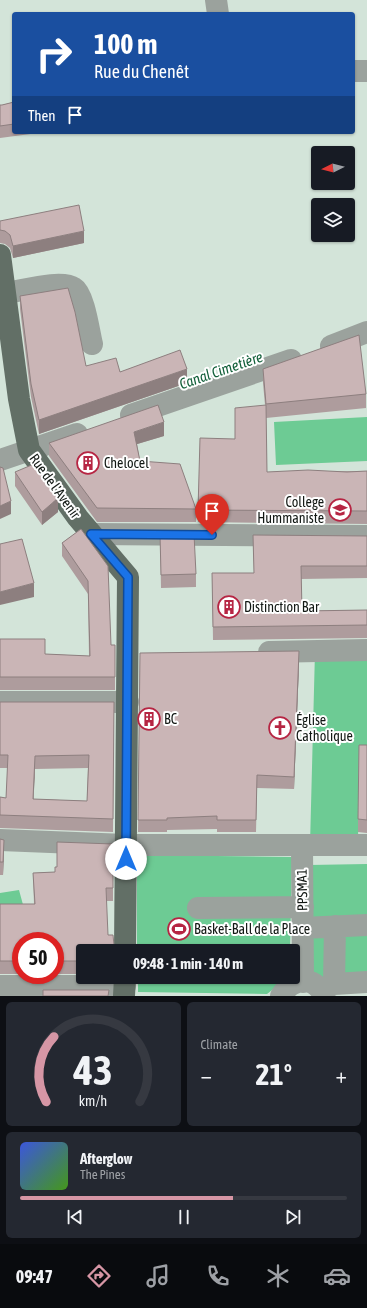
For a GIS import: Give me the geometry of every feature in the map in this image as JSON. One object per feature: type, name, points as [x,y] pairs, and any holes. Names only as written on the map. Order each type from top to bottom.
[{"type":"main road","name":"Rue de l'Avenir","points":[[0,254],[19,399],[29,450],[91,534],[128,577],[126,944]]},
{"type":"street","points":[[216,0],[218,12]]},
{"type":"street","points":[[355,71],[367,71]]},
{"type":"street","points":[[6,294],[63,284],[74,288],[80,297],[92,344]]},
{"type":"street","points":[[114,421],[358,337],[367,332]]},
{"type":"street","points":[[0,460],[93,428]]},
{"type":"street","points":[[91,534],[367,536]]},
{"type":"street","points":[[251,652],[367,650]]},
{"type":"street","points":[[128,654],[150,654]]},
{"type":"street","points":[[0,702],[128,702]]},
{"type":"street","points":[[0,840],[126,846],[367,845]]},
{"type":"street","name":"PPSMA1","points":[[302,846],[303,917],[321,988]]},
{"type":"street","points":[[198,908],[303,917],[335,926],[367,925]]},
{"type":"street","points":[[321,988],[335,926]]},
{"type":"street","points":[[281,996],[290,984],[297,981],[321,988],[367,982]]},
{"type":"street","points":[[0,986],[125,986]]},
{"type":"green space","points":[[367,417],[367,461],[276,465],[274,422]]},
{"type":"green space","points":[[367,650],[367,758],[359,758],[358,845],[310,845],[315,651]]},
{"type":"green space","points":[[137,855],[292,857],[290,944],[137,944]]},
{"type":"green space","points":[[367,864],[367,991],[309,979],[309,865]]},
{"type":"green space","points":[[19,890],[25,912],[0,911],[0,893]]},
{"type":"green space","points":[[138,984],[280,984],[267,994],[138,992]]},
{"type":"building","points":[[12,102],[12,124],[0,126],[0,105]]},
{"type":"building","points":[[79,205],[84,231],[13,246],[10,235],[5,231],[0,230],[0,221]]},
{"type":"building","points":[[68,288],[75,312],[86,366],[116,358],[120,372],[180,350],[187,369],[39,420],[31,384],[20,296]]},
{"type":"building","points":[[359,335],[366,394],[266,404],[263,369]]},
{"type":"building","name":"Chelocel","points":[[158,405],[164,422],[134,432],[140,461],[180,464],[196,509],[97,508],[49,443]]},
{"type":"building","points":[[266,405],[267,472],[308,470],[347,472],[367,471],[367,511],[198,510],[200,438],[235,439],[235,408]]},
{"type":"building","points":[[34,464],[58,498],[42,512],[15,472]]},
{"type":"building","points":[[0,467],[3,468],[11,501],[0,506]]},
{"type":"building","points":[[81,529],[108,566],[111,645],[115,645],[115,677],[0,677],[0,639],[45,639],[45,654],[90,656],[88,581],[62,543]]},
{"type":"building","points":[[160,534],[194,534],[196,574],[161,575]]},
{"type":"building","points":[[253,535],[367,536],[367,566],[301,566],[302,611],[367,610],[367,625],[213,627],[212,573],[254,573]]},
{"type":"building","points":[[22,539],[34,583],[0,592],[0,544]]},
{"type":"building","points":[[299,651],[294,777],[257,775],[256,820],[217,820],[217,816],[167,818],[167,820],[138,820],[140,653]]},
{"type":"building","points":[[0,702],[114,702],[113,819],[0,815],[0,797],[6,798],[8,755],[0,755]],"holes":[[[89,755],[87,801],[33,799],[35,756]]]},
{"type":"building","points":[[359,745],[367,745],[367,820],[358,819]]},
{"type":"building","points":[[0,839],[4,840],[3,862],[0,862]]},
{"type":"building","points":[[57,842],[113,844],[113,888],[106,888],[108,935],[113,935],[114,944],[76,944],[76,961],[64,961],[64,932],[12,932],[12,961],[0,961],[0,904],[35,904],[33,873],[55,872],[55,867],[57,867]]},
{"type":"building","points":[[43,990],[109,990],[108,996],[43,996]]},
{"type":"place","name":"Chelocel","points":[[88,463]]},
{"type":"place","name":"College Hummaniste","points":[[340,510]]},
{"type":"place","name":"Distinction Bar","points":[[229,607]]},
{"type":"place","name":"BC","points":[[149,719]]},
{"type":"place","name":"Église Catholique","points":[[280,728]]},
{"type":"place","name":"Basket-Ball de la Place","points":[[179,929]]},
{"type":"route","points":[[126,859],[128,577],[91,534],[212,535]]},
{"type":"water label","name":"Canal Cimetière","points":[[221,370]]}]
